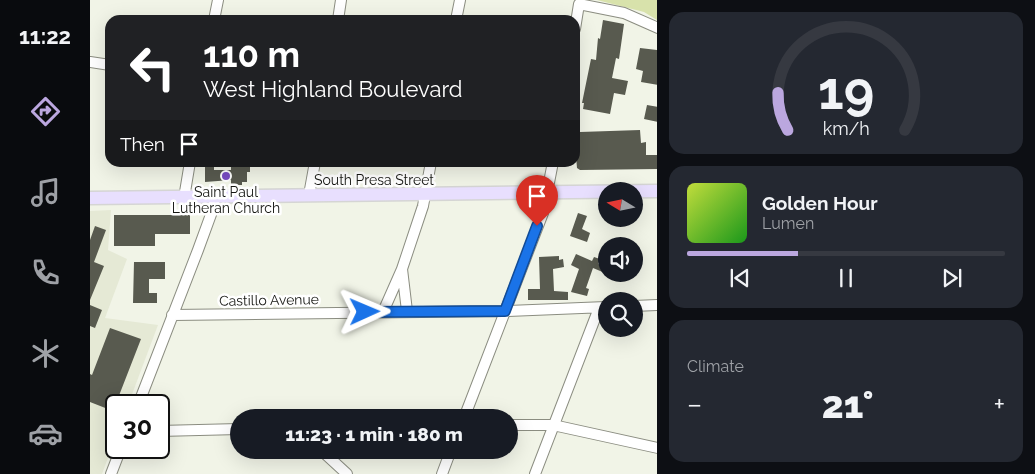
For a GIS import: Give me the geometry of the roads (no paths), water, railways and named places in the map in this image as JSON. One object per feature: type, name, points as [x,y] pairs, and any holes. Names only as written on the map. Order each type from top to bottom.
[{"type":"main road","name":"South Presa Street","points":[[90,198],[657,191]]},
{"type":"street","points":[[215,15],[218,0]]},
{"type":"street","points":[[339,15],[341,0]]},
{"type":"street","points":[[457,15],[460,0]]},
{"type":"street","points":[[577,15],[579,4],[624,13],[657,28]]},
{"type":"street","points":[[90,62],[105,64]]},
{"type":"street","points":[[184,198],[189,167]]},
{"type":"street","points":[[309,195],[313,167]]},
{"type":"street","points":[[383,312],[402,269],[426,195],[430,167]]},
{"type":"street","points":[[467,409],[543,213],[552,167]]},
{"type":"street","points":[[142,394],[210,217],[215,196]]},
{"type":"street","points":[[402,269],[407,312]]},
{"type":"street","points":[[643,306],[657,305]]},
{"type":"street","name":"Castillo Avenue","points":[[172,315],[598,308]]},
{"type":"street","points":[[535,474],[553,425],[598,320]]},
{"type":"street","points":[[518,425],[553,425],[657,448]]},
{"type":"street","points":[[170,431],[230,429]]},
{"type":"street","points":[[111,474],[117,459]]},
{"type":"street","points":[[331,459],[347,474]]},
{"type":"street","points":[[442,474],[448,459]]},
{"type":"place","name":"Saint Paul Lutheran Church","points":[[226,176]]}]
